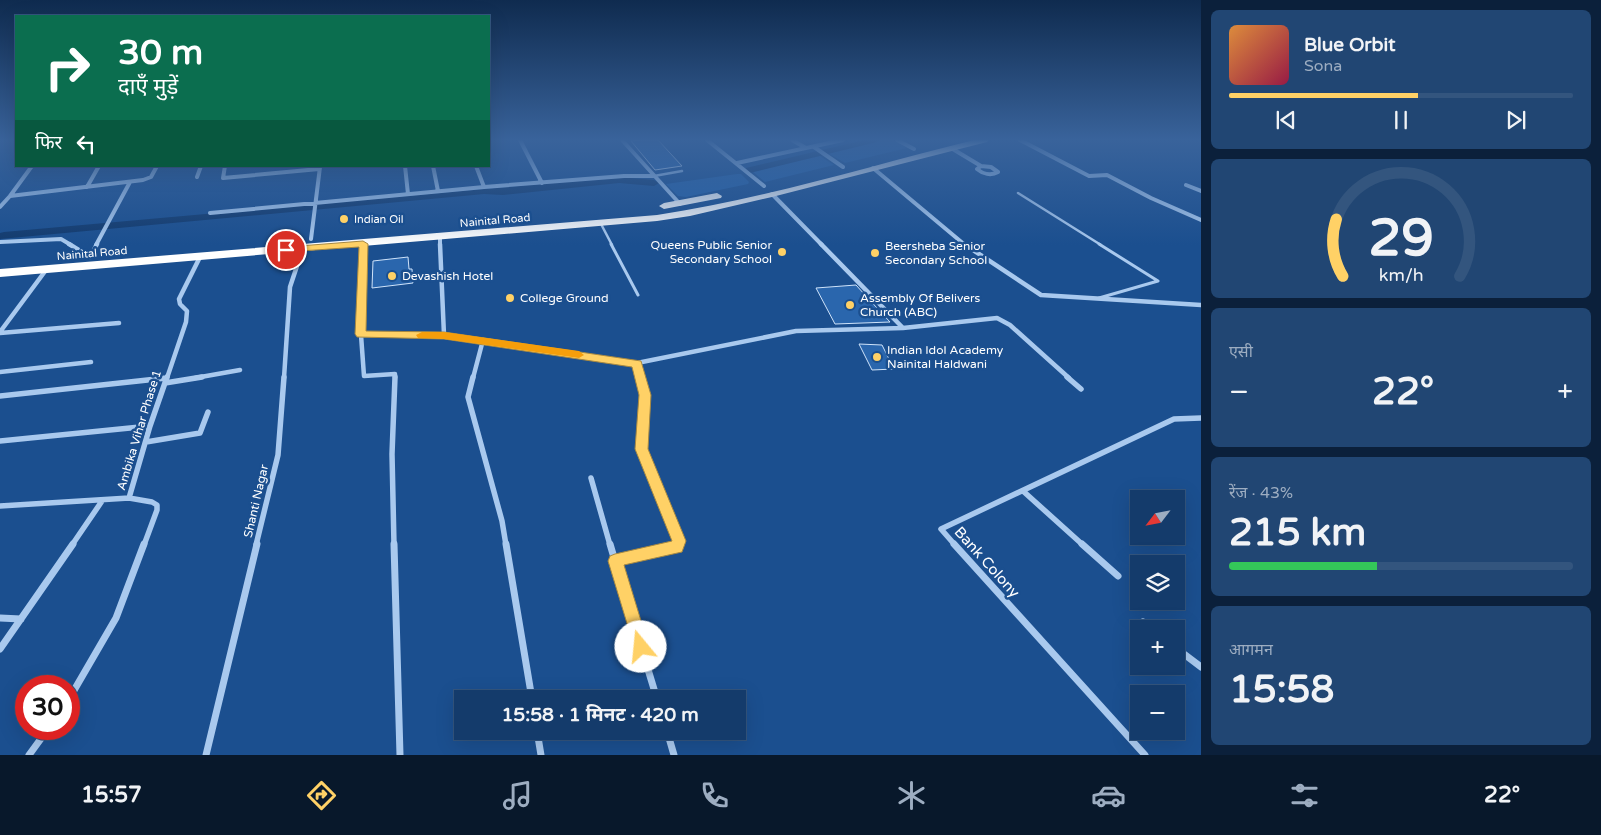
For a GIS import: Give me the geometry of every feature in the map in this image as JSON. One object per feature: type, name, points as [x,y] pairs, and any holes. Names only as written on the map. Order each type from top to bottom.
[{"type":"highway","name":"Nainital Road","points":[[0,273],[88,261],[203,252],[363,244],[601,224],[688,213],[816,175]]},
{"type":"highway","name":"Nainital Road","points":[[203,252],[311,238],[402,233],[596,216],[768,190],[827,175]]},
{"type":"highway","points":[[680,204],[688,213]]},
{"type":"highway","name":"Nainital Road","points":[[0,264],[49,265]]},
{"type":"street","points":[[0,207],[25,175]]},
{"type":"street","points":[[87,187],[94,175]]},
{"type":"street","points":[[10,196],[130,182],[152,175]]},
{"type":"street","points":[[223,175],[223,178],[247,175]]},
{"type":"street","points":[[311,238],[319,175]]},
{"type":"street","points":[[406,175],[408,194]]},
{"type":"street","points":[[435,175],[438,191]]},
{"type":"street","points":[[480,175],[484,187]]},
{"type":"street","points":[[538,175],[542,183]]},
{"type":"street","points":[[751,175],[768,190],[903,328]]},
{"type":"street","points":[[880,175],[971,250],[1041,295],[1201,305]]},
{"type":"street","points":[[1088,175],[1103,175]]},
{"type":"street","points":[[1107,175],[1151,198],[1201,220]]},
{"type":"street","points":[[210,213],[438,191],[624,176],[654,176],[680,204]]},
{"type":"street","points":[[0,242],[61,239],[88,261],[107,222],[130,182]]},
{"type":"street","points":[[1186,185],[1201,191]]},
{"type":"street","points":[[440,238],[444,335]]},
{"type":"street","points":[[363,244],[361,334],[364,376],[396,374],[392,454],[400,755]]},
{"type":"street","name":"Shanti Nagar","points":[[206,755],[278,455],[290,286],[303,248]]},
{"type":"street","name":"Ambika Vihar Phase 1","points":[[80,680],[116,618],[157,510],[157,505],[152,502],[129,498],[150,426],[186,322],[187,311],[180,304],[179,299],[203,252]]},
{"type":"street","points":[[0,332],[49,265]]},
{"type":"street","points":[[361,334],[444,335],[637,364],[796,331],[903,328],[997,318],[1010,325],[1082,389]]},
{"type":"street","points":[[0,332],[119,323]]},
{"type":"street","points":[[482,340],[468,397],[502,521],[530,690]]},
{"type":"street","points":[[0,372],[91,362]]},
{"type":"street","points":[[615,561],[677,548],[679,541],[642,449],[645,395],[637,364]]},
{"type":"street","points":[[0,396],[166,380],[240,370]]},
{"type":"street","points":[[146,442],[200,433],[208,412]]},
{"type":"street","name":"Bank Colony","points":[[1145,755],[941,529],[1174,419],[1201,418]]},
{"type":"street","points":[[0,441],[150,426]]},
{"type":"street","points":[[591,478],[654,690]]},
{"type":"street","points":[[1023,491],[1118,576]]},
{"type":"street","points":[[0,506],[129,498]]},
{"type":"street","points":[[0,649],[102,501]]},
{"type":"street","points":[[0,618],[21,619]]},
{"type":"street","points":[[1185,654],[1201,666]]},
{"type":"street","points":[[29,755],[40,740]]},
{"type":"street","points":[[538,740],[541,755]]},
{"type":"street","points":[[670,740],[674,755]]},
{"type":"lane","points":[[654,176],[658,175]]},
{"type":"lane","points":[[1018,193],[1158,280],[1094,299]]},
{"type":"lane","points":[[601,224],[638,296]]},
{"type":"shaded area","points":[[728,175],[742,175],[749,182],[748,184],[686,197],[678,196],[666,184]]},
{"type":"shaded area","points":[[757,175],[792,175],[765,182]]},
{"type":"building","name":"Devashish Hotel","points":[[408,257],[409,269],[412,269],[413,283],[372,288],[373,261]]},
{"type":"building","name":"Assembly Of Belivers Church (ABC)","points":[[856,285],[890,322],[835,324],[816,288]]},
{"type":"building","name":"Indian Idol Academy Nainital Haldwani","points":[[859,344],[882,345],[894,369],[872,370]]},
{"type":"waterway","points":[[4,236],[484,191],[503,192],[619,180],[654,183]]},
{"type":"slow traffic","points":[[422,335],[444,335],[579,355]]},
{"type":"place","name":"Indian Oil","points":[[344,219]]},
{"type":"place","name":"Queens Public Senior Secondary School","points":[[782,252]]},
{"type":"place","name":"Beersheba Senior Secondary School","points":[[875,253]]},
{"type":"place","name":"Devashish Hotel","points":[[392,276]]},
{"type":"place","name":"College Ground","points":[[510,298]]},
{"type":"place","name":"Assembly Of Belivers Church (ABC)","points":[[850,305]]},
{"type":"place","name":"Indian Idol Academy Nainital Haldwani","points":[[877,357]]},
{"type":"route","points":[[286,250],[363,244],[361,334],[444,335],[637,364],[645,395],[642,449],[679,541],[677,548],[615,561],[641,647]]}]
